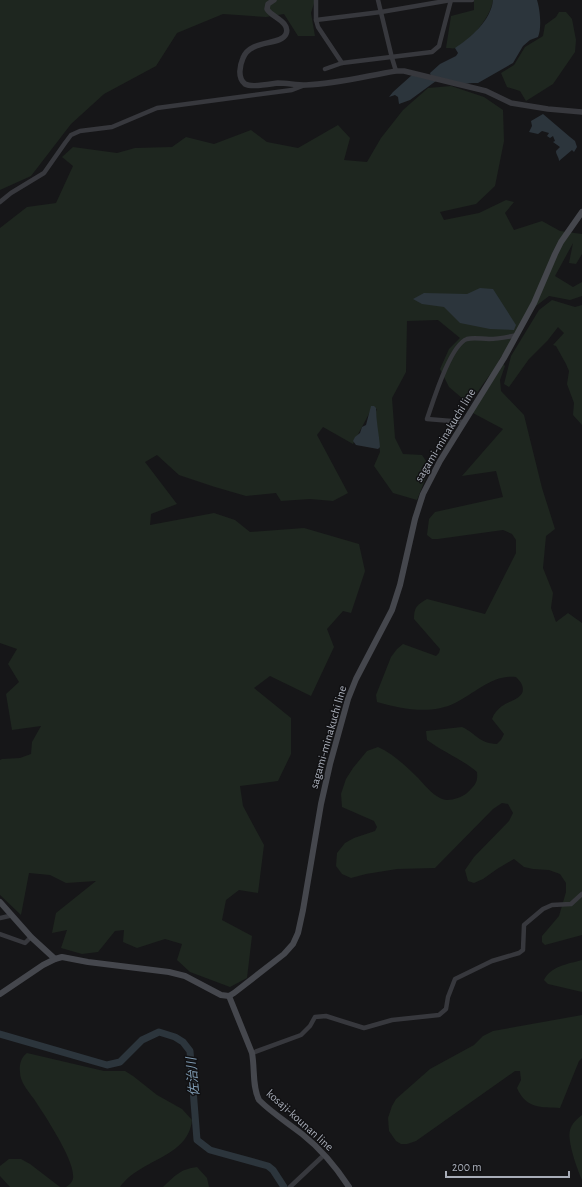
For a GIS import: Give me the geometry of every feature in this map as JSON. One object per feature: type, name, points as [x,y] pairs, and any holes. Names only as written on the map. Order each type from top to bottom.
[{"type":"main road","name":"sagami-minakuchi line","points":[[229,996],[284,954],[298,933],[321,804],[330,764],[348,699],[356,679],[392,610],[400,585],[415,520],[423,494],[440,461],[517,335],[534,303],[561,242],[582,212]]},
{"type":"main road","points":[[0,902],[31,937],[55,958]]},
{"type":"main road","points":[[0,994],[43,965],[55,958],[62,957],[88,962],[169,972],[185,976],[221,995],[229,996]]},
{"type":"main road","name":"kosaji-kounan line","points":[[229,996],[252,1053],[254,1062],[254,1087],[255,1093],[259,1100],[304,1135],[336,1168],[349,1187]]},
{"type":"street","points":[[274,0],[268,4],[267,9],[270,14],[285,25],[287,33],[281,39],[256,46],[247,51],[241,63],[240,72],[241,79],[245,84],[255,86],[279,83],[305,85],[404,71],[486,91],[511,103],[548,109],[582,112]]},
{"type":"street","points":[[316,0],[316,20],[318,27],[342,63]]},
{"type":"street","points":[[378,0],[396,71]]},
{"type":"street","points":[[316,20],[381,12],[451,0],[472,0]]},
{"type":"street","points":[[324,69],[342,63],[432,52],[436,49],[440,42],[451,0]]},
{"type":"street","points":[[0,202],[11,193],[44,173],[64,143],[71,135],[80,131],[112,127],[157,108],[292,90],[305,85]]},
{"type":"street","points":[[464,422],[427,419],[437,390],[455,350],[467,339],[497,339],[517,335]]},
{"type":"street","points":[[252,1053],[301,1035],[310,1026],[315,1017],[326,1016],[364,1028],[392,1020],[439,1015],[446,1009],[448,997],[455,979],[492,961],[520,953],[523,950],[524,925],[543,909],[552,905],[571,904],[582,894]]},
{"type":"street","points":[[0,918],[11,914]]},
{"type":"street","points":[[0,934],[25,943],[31,937]]},
{"type":"street","points":[[290,1187],[324,1155]]},
{"type":"shaded area","points":[[0,0],[315,0],[311,13],[315,36],[298,36],[284,14],[266,17],[223,14],[177,33],[156,66],[104,94],[71,124],[31,176],[0,190]]},
{"type":"shaded area","points":[[474,0],[493,0],[484,21],[468,40],[456,48],[446,48],[451,16],[474,10]]},
{"type":"shaded area","points":[[493,0],[537,0],[540,18],[538,37],[530,40],[523,46],[513,63],[478,83],[463,84],[431,76],[430,73],[440,64],[456,56],[458,53],[455,48],[473,34],[484,22]]},
{"type":"shaded area","points":[[559,12],[566,12],[572,19],[576,40],[575,52],[553,84],[526,101],[520,91],[507,87],[501,73],[514,65],[525,47],[543,36],[545,25],[556,17]]},
{"type":"shaded area","points":[[412,75],[436,81],[410,100],[399,104],[398,97],[395,95],[389,97],[393,92]]},
{"type":"shaded area","points":[[451,86],[484,97],[503,110],[504,141],[495,186],[476,204],[440,212],[444,220],[479,213],[506,200],[514,202],[505,213],[514,230],[542,221],[560,231],[582,234],[582,254],[576,264],[569,263],[573,243],[555,276],[573,287],[582,282],[582,296],[570,300],[549,296],[536,306],[499,360],[505,366],[500,380],[501,391],[524,415],[542,488],[555,529],[546,536],[543,568],[553,593],[551,608],[556,622],[568,613],[582,623],[582,935],[545,945],[542,942],[542,936],[559,916],[566,892],[566,883],[560,874],[549,870],[524,867],[514,859],[483,879],[474,883],[468,881],[465,870],[474,857],[509,821],[513,813],[508,804],[502,803],[493,809],[435,868],[397,869],[351,878],[342,874],[336,866],[337,853],[345,843],[354,838],[375,831],[377,827],[374,821],[342,807],[341,794],[346,779],[367,751],[378,747],[394,756],[404,764],[430,791],[438,797],[447,800],[458,798],[467,793],[474,786],[477,779],[477,772],[427,740],[426,731],[462,727],[486,742],[497,744],[504,734],[492,719],[496,711],[520,696],[523,689],[521,683],[516,677],[508,677],[492,681],[455,703],[436,709],[406,709],[377,702],[376,695],[391,657],[403,644],[436,656],[439,653],[440,649],[414,619],[415,609],[418,605],[427,599],[485,614],[516,553],[516,540],[512,534],[503,530],[438,539],[432,539],[427,535],[429,519],[435,512],[503,497],[496,471],[462,476],[503,429],[471,412],[491,373],[469,404],[449,387],[440,369],[449,349],[460,338],[438,320],[407,321],[406,372],[392,398],[395,438],[403,454],[422,455],[430,467],[417,500],[393,493],[374,466],[380,452],[375,414],[377,409],[372,408],[353,444],[323,427],[317,435],[348,493],[333,501],[310,499],[281,501],[276,493],[246,496],[179,475],[157,455],[145,462],[177,504],[151,514],[150,525],[214,513],[235,520],[250,532],[304,528],[359,544],[365,571],[351,613],[343,611],[327,629],[334,647],[311,696],[270,676],[254,688],[291,718],[291,754],[278,781],[240,786],[243,806],[264,845],[258,893],[239,890],[226,900],[222,920],[252,936],[247,978],[230,987],[190,972],[177,960],[182,944],[165,939],[137,948],[123,942],[124,930],[115,931],[98,952],[82,954],[61,948],[67,930],[52,933],[56,913],[96,881],[66,883],[50,875],[29,873],[21,915],[0,895],[0,760],[20,758],[31,754],[32,742],[41,726],[12,730],[6,694],[19,682],[8,664],[17,649],[0,643],[0,228],[27,207],[56,203],[73,166],[62,157],[73,147],[117,153],[135,148],[172,147],[186,137],[214,144],[251,130],[267,142],[298,148],[338,125],[350,138],[344,160],[367,162],[381,138],[403,110],[428,88]]},
{"type":"shaded area","points":[[543,114],[575,141],[577,147],[574,152],[572,150],[559,161],[556,151],[560,147],[553,142],[555,141],[553,136],[550,138],[547,136],[549,133],[542,131],[538,134],[529,132],[532,126],[531,121]]},
{"type":"shaded area","points":[[480,288],[493,289],[516,325],[514,330],[490,329],[460,323],[444,307],[422,304],[413,299],[424,293],[467,294]]},
{"type":"shaded area","points":[[552,300],[575,307],[582,305],[582,425],[573,415],[574,403],[567,384],[569,371],[556,346],[553,345],[564,333],[558,327],[548,340],[529,359],[509,387],[504,384],[511,356],[539,310]]},
{"type":"shaded area","points":[[371,406],[376,408],[380,447],[378,449],[356,445],[353,441],[360,433],[362,427],[366,425]]},
{"type":"shaded area","points":[[582,960],[582,992],[548,984],[544,980],[547,975],[555,969],[566,964]]},
{"type":"shaded area","points":[[582,1015],[582,1058],[579,1061],[560,1108],[535,1106],[525,1100],[517,1088],[521,1080],[520,1071],[515,1071],[416,1141],[401,1144],[396,1141],[389,1131],[388,1118],[396,1099],[430,1069],[474,1045],[483,1036],[493,1031]]},
{"type":"shaded area","points":[[27,1053],[104,1071],[125,1071],[157,1095],[182,1109],[192,1120],[189,1133],[173,1150],[129,1177],[120,1187],[66,1187],[72,1182],[73,1179],[72,1167],[51,1125],[20,1076],[20,1064],[23,1057]]},
{"type":"shaded area","points":[[582,1115],[582,1180],[573,1155],[569,1135],[572,1125]]},
{"type":"shaded area","points":[[9,1159],[21,1159],[60,1187],[10,1187],[0,1176],[0,1166]]},
{"type":"shaded area","points":[[197,1167],[207,1178],[209,1187],[163,1187],[182,1171]]},
{"type":"waterway","name":"佐治川","points":[[0,1034],[107,1065],[120,1062],[142,1040],[159,1032],[175,1037],[183,1042],[190,1051],[197,1140],[210,1150],[268,1166],[273,1170],[284,1187]]}]
